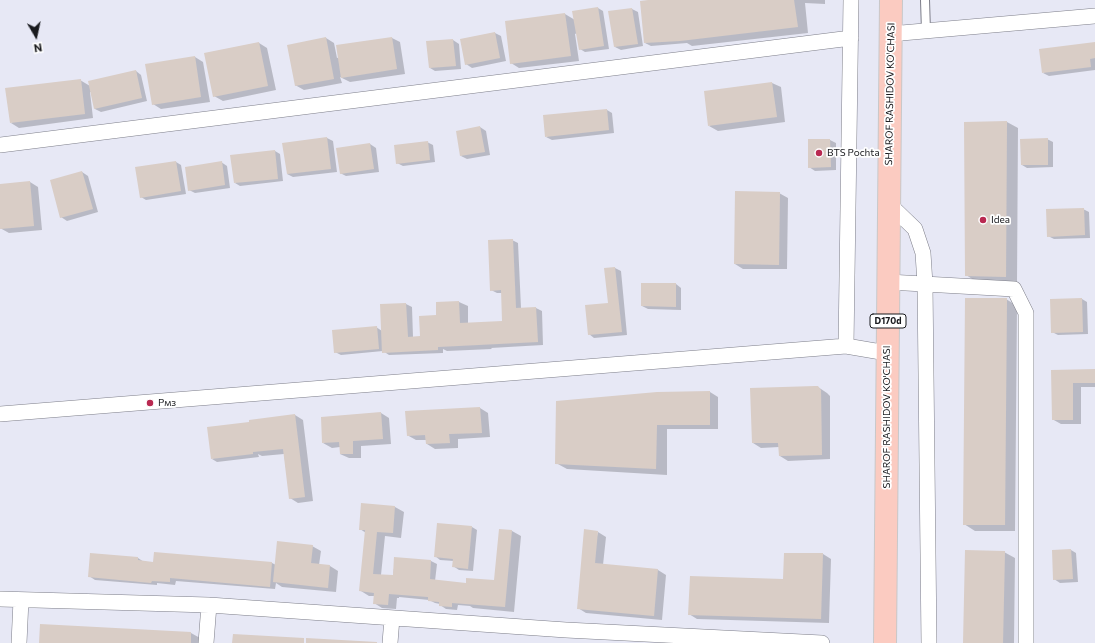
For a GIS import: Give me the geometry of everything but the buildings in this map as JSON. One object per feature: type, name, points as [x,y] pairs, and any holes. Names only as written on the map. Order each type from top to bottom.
[{"type":"main road","name":"SHAROF RASHIDOV KO'CHASI","points":[[885,643],[891,0]]},
{"type":"street","points":[[846,346],[851,0]]},
{"type":"street","points":[[890,34],[1095,16]]},
{"type":"street","points":[[0,144],[851,38]]},
{"type":"street","points":[[889,204],[915,229],[923,252],[925,284],[928,643]]},
{"type":"street","points":[[888,282],[1014,289],[1026,313],[1026,643]]},
{"type":"street","points":[[0,414],[846,346],[887,353]]},
{"type":"street","points":[[0,599],[209,605],[392,618],[565,637],[822,643]]},
{"type":"street","points":[[19,643],[21,600]]},
{"type":"street","points":[[206,643],[209,605]]},
{"type":"street","points":[[390,643],[392,618]]},
{"type":"lane","points":[[925,0],[926,31]]},
{"type":"place","name":"BTS Pochta","points":[[819,153]]},
{"type":"place","name":"Idea","points":[[983,220]]},
{"type":"place","name":"Рмз","points":[[150,403]]}]
